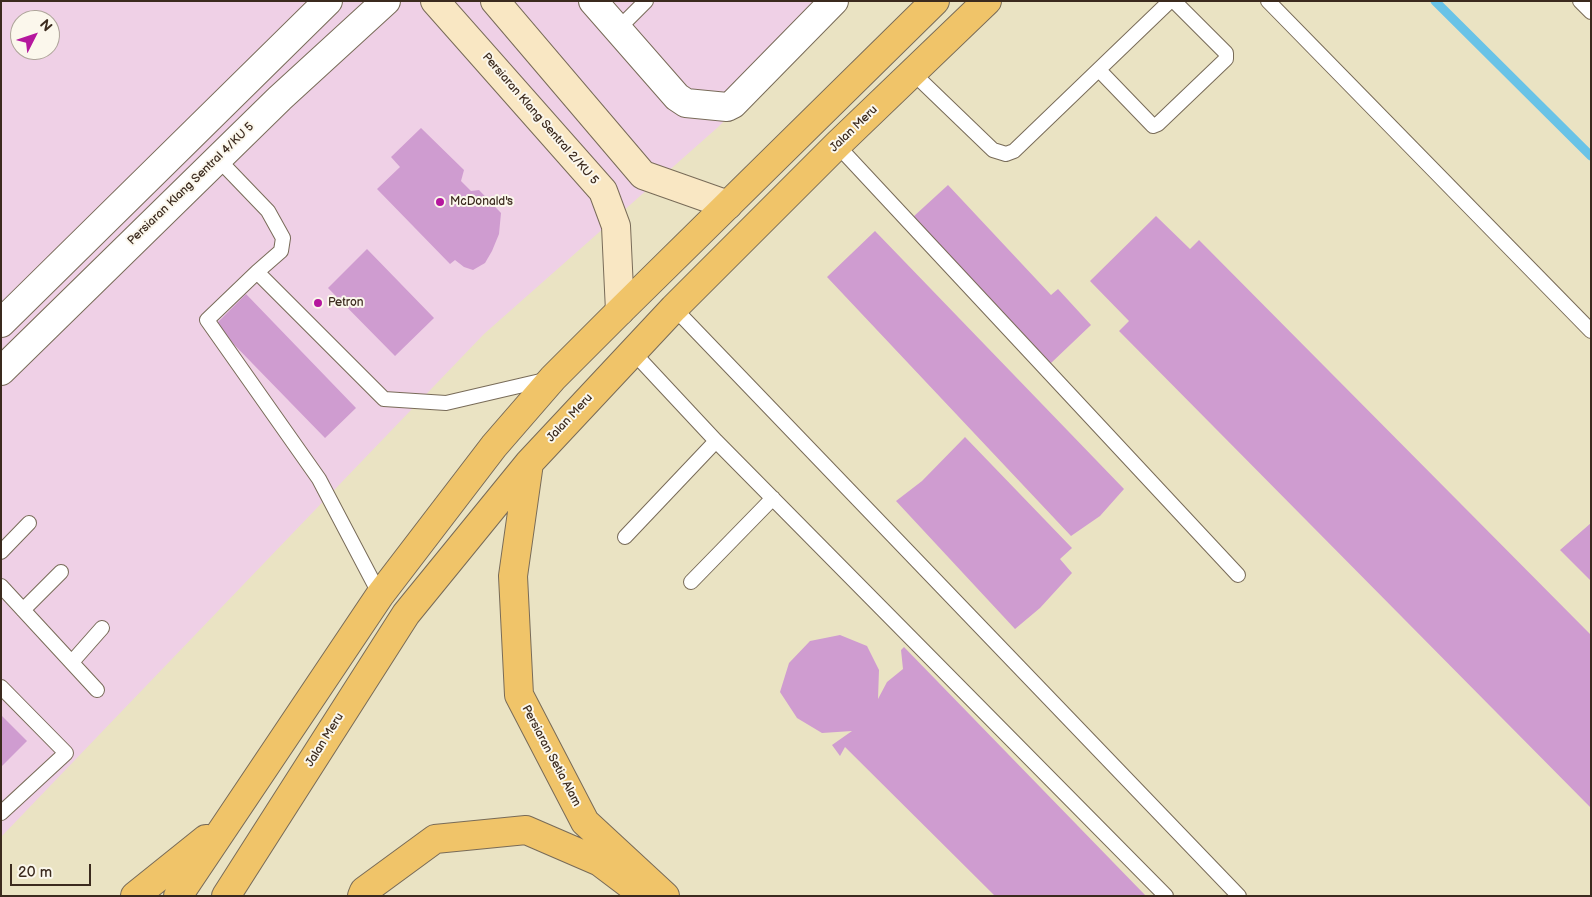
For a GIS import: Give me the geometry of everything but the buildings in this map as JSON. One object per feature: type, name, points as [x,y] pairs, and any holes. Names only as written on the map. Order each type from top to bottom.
[{"type":"highway","points":[[178,896],[380,595],[494,446],[553,378],[935,1]]},
{"type":"highway","name":"Jalan Meru","points":[[236,889],[371,666],[406,614],[529,463],[674,308],[837,145],[986,1]]},
{"type":"highway","name":"Persiaran Setia Alam","points":[[529,463],[513,576],[519,695],[585,822],[665,896]]},
{"type":"highway","points":[[134,896],[225,824]]},
{"type":"highway","points":[[362,896],[364,891],[436,839],[526,830],[600,862],[645,896]]},
{"type":"street","points":[[1,323],[328,1]]},
{"type":"street","name":"Persiaran Klang Sentral 4/KU 5","points":[[1,371],[218,159],[386,1]]},
{"type":"street","name":"Persiaran Klang Sentral 2/KU 5","points":[[435,1],[603,192],[616,226],[620,311]]},
{"type":"street","points":[[495,1],[643,175],[728,205]]},
{"type":"street","points":[[593,1],[677,97],[686,102],[727,107],[733,104],[834,1]]},
{"type":"street","points":[[86,238],[109,264]]},
{"type":"lane","points":[[618,29],[646,1]]},
{"type":"lane","points":[[913,73],[994,150],[1006,154],[1014,151],[1099,70],[1172,1],[1226,53],[1226,59],[1158,124],[1153,126],[1099,70]]},
{"type":"lane","points":[[1268,1],[1591,332]]},
{"type":"lane","points":[[1580,1],[1591,12]]},
{"type":"lane","points":[[837,145],[1238,575]]},
{"type":"lane","points":[[218,159],[268,211],[282,238],[281,251],[207,320],[319,479],[380,595]]},
{"type":"lane","points":[[257,272],[384,399],[446,403],[553,378]]},
{"type":"lane","points":[[674,308],[1239,896]]},
{"type":"lane","points":[[632,351],[716,441],[1166,896]]},
{"type":"lane","points":[[624,537],[716,441]]},
{"type":"lane","points":[[691,582],[772,498]]},
{"type":"lane","points":[[1,552],[29,523]]},
{"type":"lane","points":[[23,610],[61,572]]},
{"type":"lane","points":[[1,586],[97,690]]},
{"type":"lane","points":[[72,662],[102,628]]},
{"type":"lane","points":[[1,687],[66,753],[1,813]]},
{"type":"shaded area","points":[[1,1],[848,1],[717,128],[484,334],[1,837]]},
{"type":"waterway","points":[[1435,1],[1591,156]]},
{"type":"place","name":"McDonald's","points":[[440,202]]},
{"type":"place","name":"Petron","points":[[318,303]]}]
